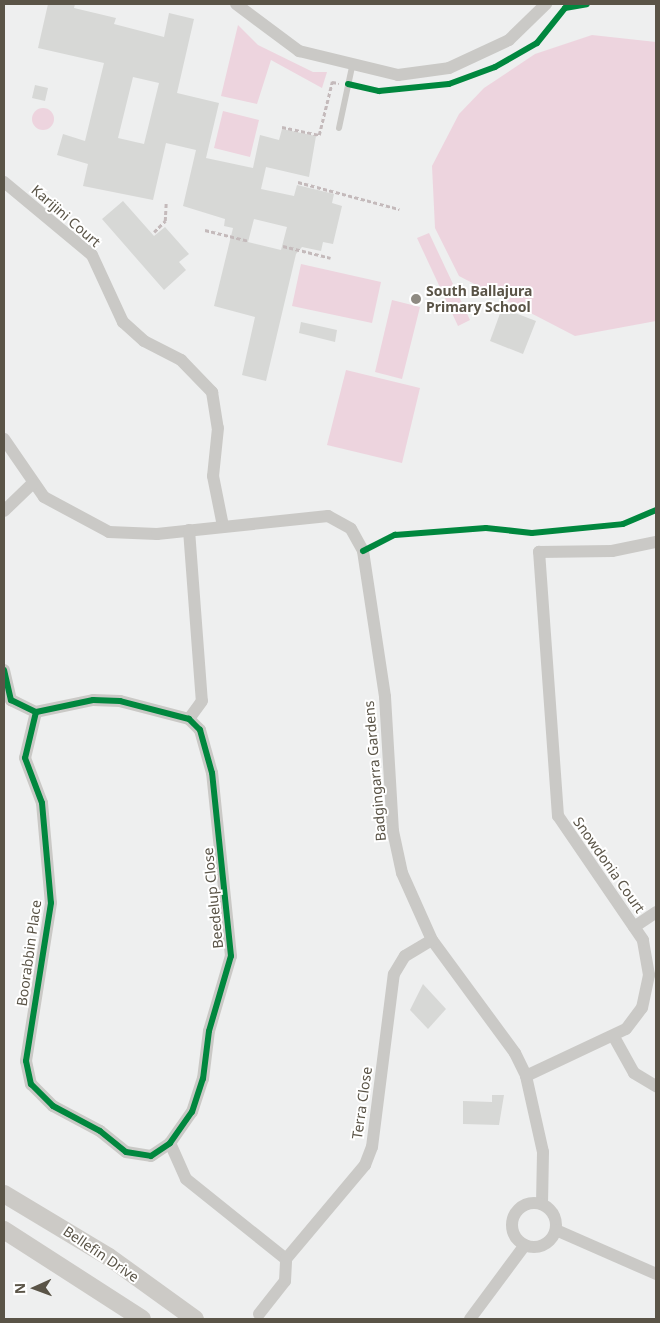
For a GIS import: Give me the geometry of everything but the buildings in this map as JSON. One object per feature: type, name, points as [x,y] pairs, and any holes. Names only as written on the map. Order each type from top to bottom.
[{"type":"main road","name":"Bellefin Drive","points":[[4,1194],[109,1257],[195,1319]]},
{"type":"main road","points":[[4,1230],[142,1319]]},
{"type":"street","points":[[236,4],[299,51],[352,67],[398,75],[449,68],[509,40],[546,4]]},
{"type":"street","name":"Karijini Court","points":[[4,182],[92,255],[123,322],[144,341],[181,360],[212,392],[218,428],[213,476],[222,526]]},
{"type":"street","name":"Badgingarra Gardens","points":[[4,439],[32,484],[57,506],[109,532],[188,530],[328,516],[341,520],[358,540],[385,697],[393,831],[402,873],[432,940],[515,1053],[526,1076],[543,1152],[542,1204]]},
{"type":"street","points":[[4,511],[32,484]]},
{"type":"street","points":[[4,670],[11,700],[36,712],[102,700],[189,719],[202,701],[198,614],[188,530]]},
{"type":"street","name":"Snowdonia Court","points":[[526,1076],[614,1037],[635,1020],[648,992],[649,958],[634,927],[558,816],[539,552],[612,551],[656,542]]},
{"type":"street","name":"Boorabbin Place","points":[[36,712],[26,758],[42,803],[51,903],[26,1061],[31,1084],[53,1106],[100,1131]]},
{"type":"street","name":"Beedelup Close","points":[[100,1131],[126,1152],[151,1156],[170,1143],[192,1112],[203,1079],[209,1031],[231,956],[212,773],[200,730],[189,719]]},
{"type":"street","points":[[634,927],[656,912]]},
{"type":"street","name":"Terra Close","points":[[286,1259],[365,1165],[372,1147],[394,974],[406,956],[432,940]]},
{"type":"street","points":[[614,1037],[634,1073],[656,1086]]},
{"type":"street","points":[[170,1143],[186,1179],[229,1210],[286,1259],[285,1281],[259,1314]]},
{"type":"street","points":[[470,1319],[525,1245],[547,1243],[556,1230],[554,1215],[542,1204],[528,1204],[516,1213],[512,1227],[525,1245]]},
{"type":"street","points":[[556,1230],[656,1274]]},
{"type":"lane","points":[[339,128],[352,67]]},
{"type":"path","points":[[282,126],[319,135],[332,82],[348,84]]},
{"type":"path","points":[[298,182],[399,209]]},
{"type":"path","points":[[154,232],[165,221],[166,202]]},
{"type":"path","points":[[205,230],[249,241]]},
{"type":"path","points":[[282,246],[331,258]]},
{"type":"shaded area","points":[[238,25],[258,45],[313,72],[327,72],[322,88],[271,60],[257,104],[221,96]]},
{"type":"shaded area","points":[[592,35],[656,42],[656,321],[575,336],[459,276],[435,228],[432,166],[459,114],[484,88],[535,54]]},
{"type":"shaded area","points":[[43,108],[51,111],[54,119],[51,127],[43,130],[35,127],[32,119],[35,111]]},
{"type":"shaded area","points":[[223,111],[259,120],[250,157],[214,148]]},
{"type":"shaded area","points":[[429,233],[470,320],[458,326],[417,238]]},
{"type":"shaded area","points":[[301,264],[381,282],[372,323],[292,306]]},
{"type":"shaded area","points":[[392,300],[420,307],[402,379],[375,372]]},
{"type":"shaded area","points":[[346,370],[420,388],[402,463],[327,445]]},
{"type":"cycle path","points":[[348,84],[379,91],[449,84],[495,67],[537,43],[565,8],[587,4]]},
{"type":"cycle path","points":[[363,551],[395,535],[486,528],[532,533],[623,524],[656,510]]},
{"type":"cycle path","points":[[4,670],[11,700],[36,712],[25,758],[42,803],[51,903],[26,1061],[31,1084],[53,1106],[100,1131],[126,1152],[151,1156],[170,1143],[192,1112],[203,1079],[209,1031],[231,956],[212,773],[200,730],[189,719],[120,701],[93,700],[36,712]]},
{"type":"place","name":"South Ballajura Primary School","points":[[416,299]]}]
